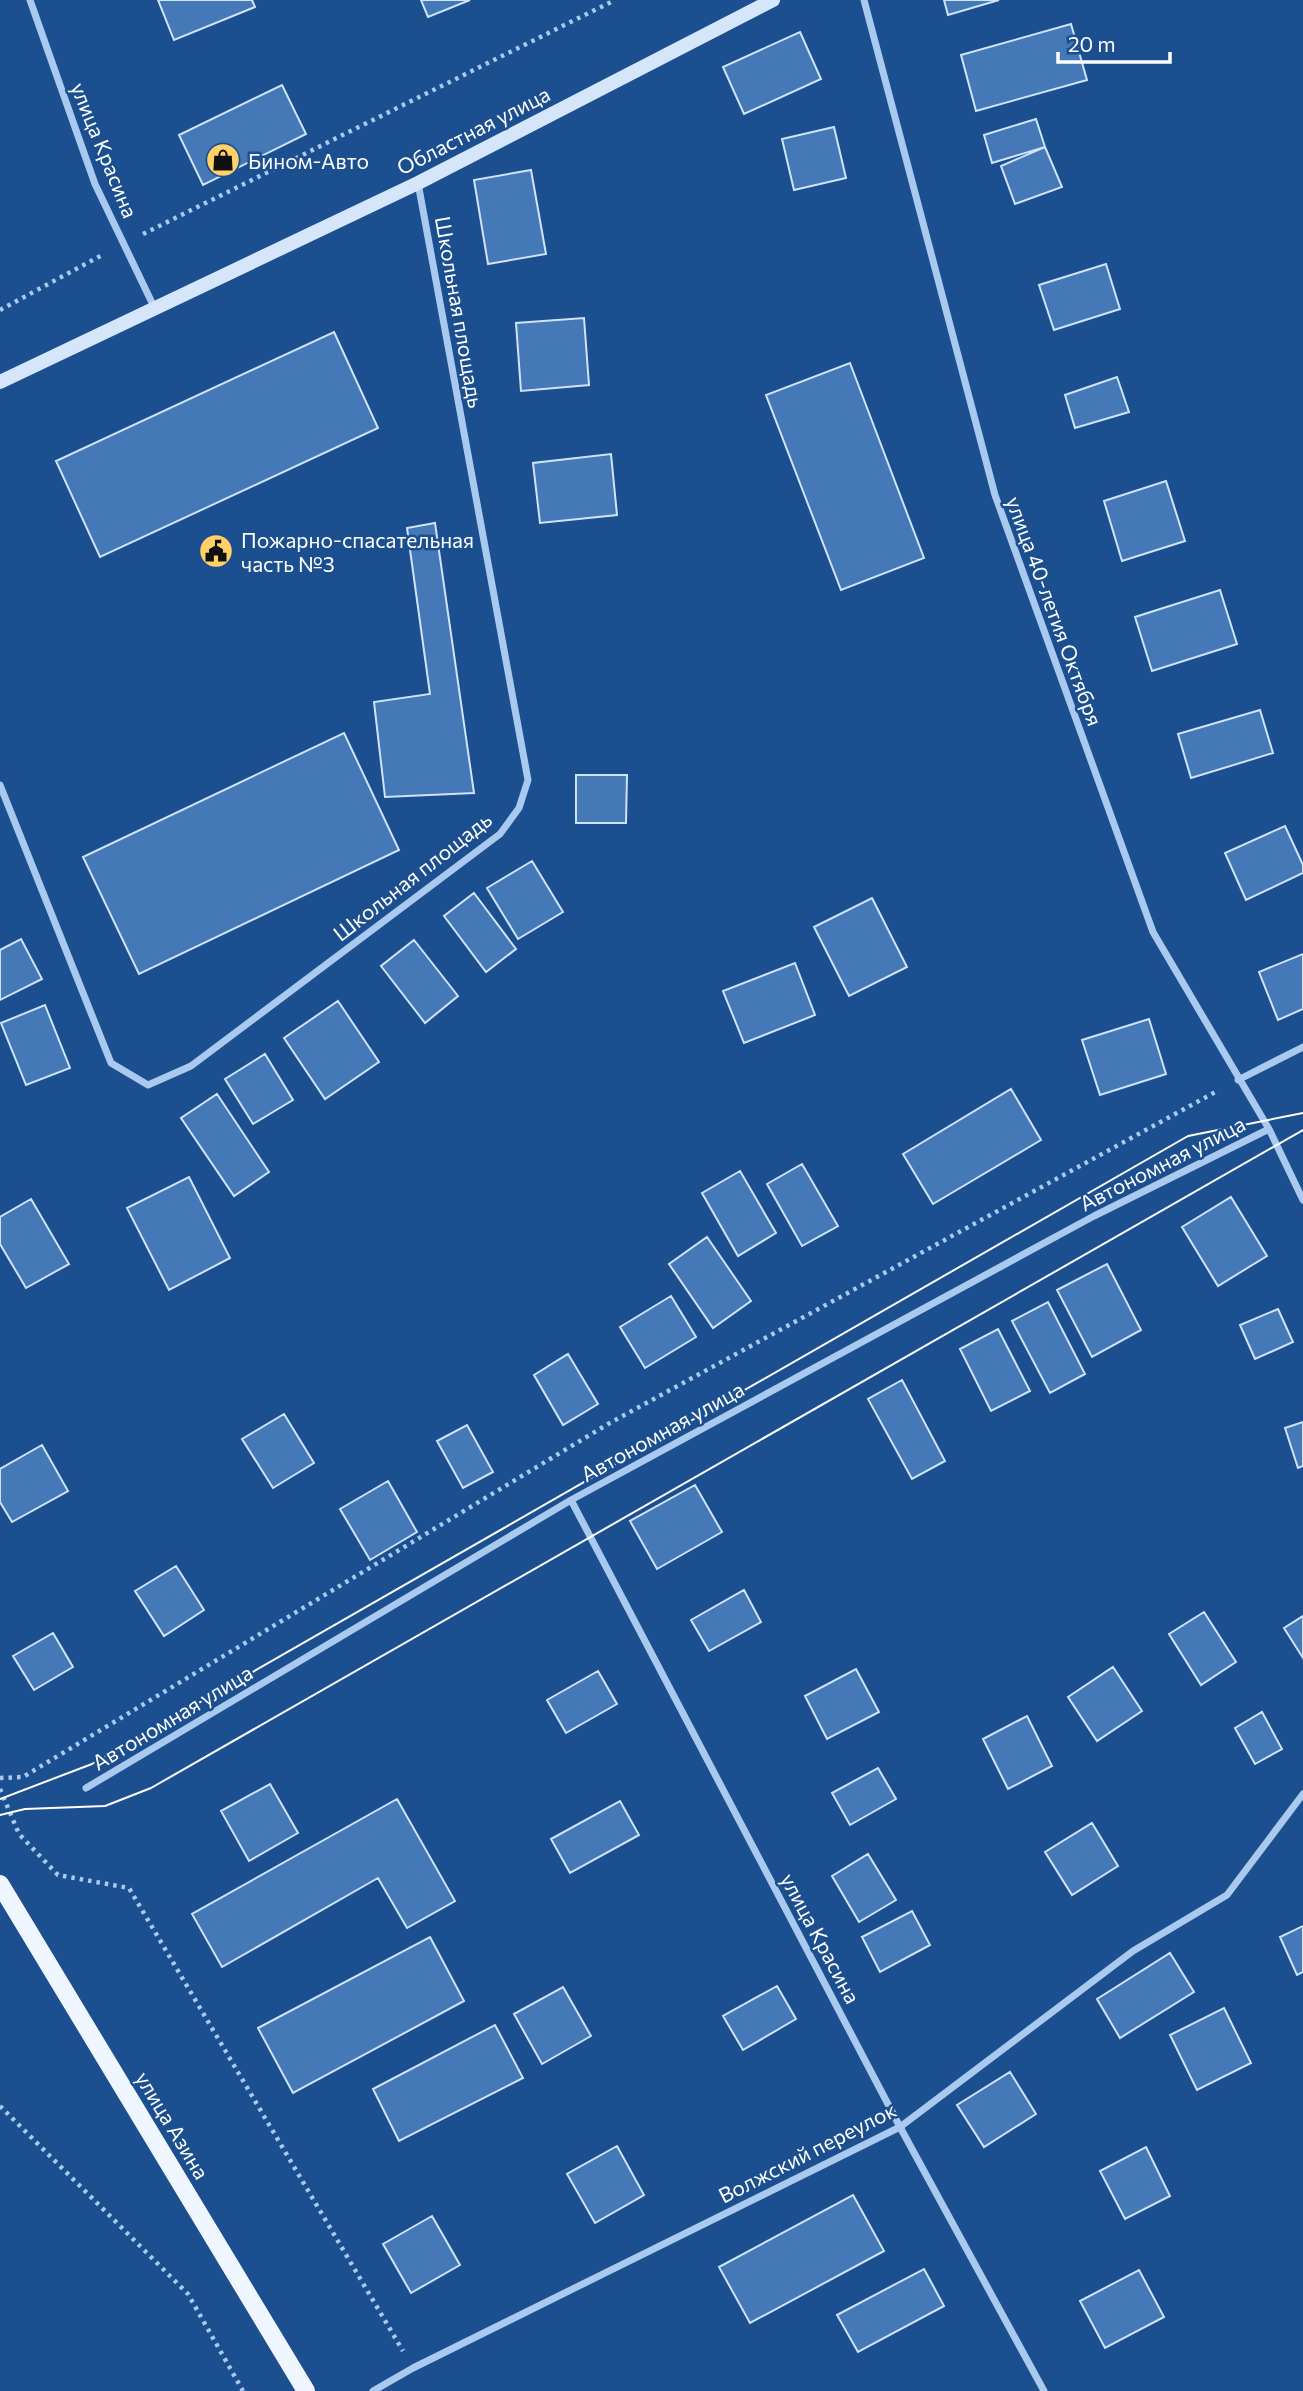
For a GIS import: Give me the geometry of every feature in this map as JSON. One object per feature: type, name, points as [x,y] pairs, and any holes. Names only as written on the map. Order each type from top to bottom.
[{"type":"main road","name":"Областная улица","points":[[0,382],[418,183],[773,0]]},
{"type":"main road","name":"улица Азина","points":[[0,1884],[306,2391]]},
{"type":"street","name":"улица Красина","points":[[30,0],[95,184],[155,309]]},
{"type":"street","name":"улица 40-летия Октября","points":[[864,0],[995,495],[1153,932],[1269,1129],[1303,1200]]},
{"type":"street","name":"Школьная площадь","points":[[0,785],[111,1063],[148,1085],[191,1066],[500,834],[519,808],[528,780],[418,183]]},
{"type":"street","points":[[1238,1080],[1303,1047]]},
{"type":"street","name":"Автономная улица","points":[[86,1788],[571,1500],[1094,1216],[1269,1129]]},
{"type":"street","name":"улица Красина","points":[[571,1500],[900,2127],[1044,2391]]},
{"type":"street","name":"Волжский переулок","points":[[373,2391],[413,2368],[900,2127],[1133,1951],[1227,1895],[1302,1795]]},
{"type":"path","points":[[0,310],[124,243],[615,0]]},
{"type":"path","points":[[0,1778],[23,1777],[608,1424],[1238,1080]]},
{"type":"path","points":[[0,1789],[19,1834],[58,1875],[129,1888],[413,2368]]},
{"type":"path","points":[[0,2106],[188,2294],[243,2391]]},
{"type":"building","points":[[158,0],[252,0],[255,7],[174,40]]},
{"type":"building","points":[[421,0],[470,0],[428,17]]},
{"type":"building","points":[[944,0],[999,0],[948,15]]},
{"type":"building","points":[[1071,24],[1087,80],[976,111],[961,55]]},
{"type":"building","points":[[800,32],[821,79],[744,114],[723,67]]},
{"type":"building","name":"Бином-Авто","points":[[282,85],[306,134],[203,185],[179,135]]},
{"type":"building","points":[[1036,119],[1045,147],[992,163],[984,135]]},
{"type":"building","points":[[834,127],[846,178],[794,190],[782,139]]},
{"type":"building","points":[[1045,147],[1062,187],[1015,204],[1001,166]]},
{"type":"building","points":[[531,170],[546,254],[488,264],[474,180]]},
{"type":"building","points":[[1106,264],[1120,309],[1054,330],[1039,285]]},
{"type":"building","points":[[584,318],[589,385],[521,391],[516,323]]},
{"type":"building","points":[[334,332],[378,428],[100,557],[56,461]]},
{"type":"building","points":[[850,363],[924,558],[841,590],[766,395]]},
{"type":"building","points":[[1117,377],[1129,412],[1075,428],[1065,395]]},
{"type":"building","points":[[611,454],[617,515],[540,523],[533,463]]},
{"type":"building","points":[[1166,481],[1185,541],[1122,561],[1104,501]]},
{"type":"building","points":[[435,523],[474,793],[385,797],[374,702],[430,694],[407,528]]},
{"type":"building","points":[[1220,590],[1237,644],[1152,671],[1135,617]]},
{"type":"building","points":[[1260,710],[1273,753],[1191,778],[1178,734]]},
{"type":"building","points":[[344,733],[399,850],[139,974],[83,857]]},
{"type":"building","points":[[576,775],[627,775],[626,823],[576,823]]},
{"type":"building","points":[[1285,826],[1303,865],[1303,873],[1246,900],[1225,853]]},
{"type":"building","points":[[532,861],[563,912],[518,939],[487,888]]},
{"type":"building","points":[[474,893],[516,949],[486,972],[444,916]]},
{"type":"building","points":[[872,898],[907,967],[849,996],[814,927]]},
{"type":"building","points":[[21,939],[42,979],[0,1000],[0,950]]},
{"type":"building","points":[[414,940],[458,996],[425,1023],[381,966]]},
{"type":"building","points":[[1303,954],[1303,1009],[1278,1020],[1259,972]]},
{"type":"building","points":[[795,963],[815,1015],[744,1043],[723,991]]},
{"type":"building","points":[[338,1001],[379,1062],[325,1099],[284,1038]]},
{"type":"building","points":[[45,1005],[70,1068],[26,1085],[1,1023]]},
{"type":"building","points":[[1149,1019],[1166,1074],[1100,1095],[1082,1040]]},
{"type":"building","points":[[265,1054],[293,1100],[253,1124],[225,1079]]},
{"type":"building","points":[[1011,1089],[1041,1140],[933,1204],[903,1154]]},
{"type":"building","points":[[217,1094],[269,1172],[234,1196],[181,1118]]},
{"type":"building","points":[[802,1164],[838,1226],[802,1246],[767,1184]]},
{"type":"building","points":[[740,1171],[776,1233],[738,1256],[702,1193]]},
{"type":"building","points":[[189,1177],[230,1258],[169,1290],[127,1208]]},
{"type":"building","points":[[1231,1197],[1267,1256],[1218,1286],[1182,1227]]},
{"type":"building","points":[[31,1199],[69,1264],[26,1288],[0,1244],[0,1217]]},
{"type":"building","points":[[707,1237],[751,1301],[713,1328],[669,1264]]},
{"type":"building","points":[[1107,1264],[1141,1330],[1092,1357],[1057,1290]]},
{"type":"building","points":[[671,1296],[696,1337],[645,1368],[620,1327]]},
{"type":"building","points":[[1048,1302],[1085,1374],[1050,1393],[1012,1321]]},
{"type":"building","points":[[1278,1309],[1293,1342],[1255,1359],[1240,1325]]},
{"type":"building","points":[[998,1329],[1030,1391],[991,1411],[960,1349]]},
{"type":"building","points":[[568,1354],[598,1404],[563,1425],[534,1375]]},
{"type":"building","points":[[902,1380],[945,1461],[912,1479],[868,1399]]},
{"type":"building","points":[[284,1414],[314,1463],[273,1488],[242,1439]]},
{"type":"building","points":[[1303,1422],[1303,1466],[1298,1468],[1285,1428]]},
{"type":"building","points":[[467,1425],[493,1472],[463,1488],[437,1441]]},
{"type":"building","points":[[42,1445],[68,1491],[12,1522],[0,1502],[0,1469]]},
{"type":"building","points":[[388,1481],[417,1532],[370,1560],[340,1509]]},
{"type":"building","points":[[695,1485],[722,1532],[657,1569],[630,1521]]},
{"type":"building","points":[[176,1566],[204,1610],[164,1636],[135,1591]]},
{"type":"building","points":[[744,1590],[761,1622],[709,1651],[691,1620]]},
{"type":"building","points":[[1204,1612],[1236,1662],[1201,1685],[1169,1634]]},
{"type":"building","points":[[1303,1616],[1303,1658],[1284,1628]]},
{"type":"building","points":[[53,1633],[73,1667],[34,1690],[13,1656]]},
{"type":"building","points":[[1113,1667],[1142,1711],[1097,1741],[1068,1697]]},
{"type":"building","points":[[856,1669],[879,1712],[827,1739],[805,1696]]},
{"type":"building","points":[[598,1671],[617,1704],[566,1733],[547,1700]]},
{"type":"building","points":[[1262,1712],[1282,1749],[1255,1764],[1235,1728]]},
{"type":"building","points":[[1027,1716],[1052,1766],[1008,1789],[983,1739]]},
{"type":"building","points":[[878,1768],[896,1799],[850,1825],[832,1793]]},
{"type":"building","points":[[270,1784],[298,1833],[249,1861],[221,1811]]},
{"type":"building","points":[[397,1799],[455,1901],[407,1928],[378,1878],[222,1967],[192,1914]]},
{"type":"building","points":[[620,1801],[639,1835],[570,1873],[551,1839]]},
{"type":"building","points":[[1092,1823],[1118,1866],[1072,1895],[1045,1852]]},
{"type":"building","points":[[868,1854],[896,1900],[859,1922],[832,1876]]},
{"type":"building","points":[[912,1911],[930,1945],[880,1972],[862,1937]]},
{"type":"building","points":[[1303,1926],[1303,1972],[1297,1975],[1280,1937]]},
{"type":"building","points":[[430,1937],[464,2001],[293,2093],[258,2028]]},
{"type":"building","points":[[1170,1953],[1194,1992],[1120,2038],[1097,1999]]},
{"type":"building","points":[[777,1986],[796,2019],[743,2050],[723,2016]]},
{"type":"building","points":[[563,1987],[591,2036],[542,2064],[514,2014]]},
{"type":"building","points":[[1224,2008],[1251,2063],[1197,2090],[1170,2035]]},
{"type":"building","points":[[495,2025],[523,2078],[399,2141],[373,2089]]},
{"type":"building","points":[[1010,2072],[1036,2114],[984,2147],[957,2105]]},
{"type":"building","points":[[617,2146],[644,2195],[595,2223],[567,2174]]},
{"type":"building","points":[[1146,2147],[1170,2196],[1125,2219],[1100,2171]]},
{"type":"building","points":[[853,2195],[884,2251],[750,2323],[719,2267]]},
{"type":"building","points":[[432,2216],[460,2265],[411,2293],[383,2244]]},
{"type":"building","points":[[924,2269],[944,2306],[858,2352],[837,2315]]},
{"type":"building","points":[[1139,2270],[1164,2317],[1105,2348],[1080,2301]]},
{"type":"tram line","points":[[0,1799],[92,1764],[1188,1136],[1303,1113]]},
{"type":"tram line","points":[[0,1815],[25,1809],[105,1806],[151,1788],[1303,1130]]},
{"type":"place","name":"Бином-Авто","points":[[223,160]]},
{"type":"place","name":"Пожарно-спасательная часть №3","points":[[216,551]]}]
